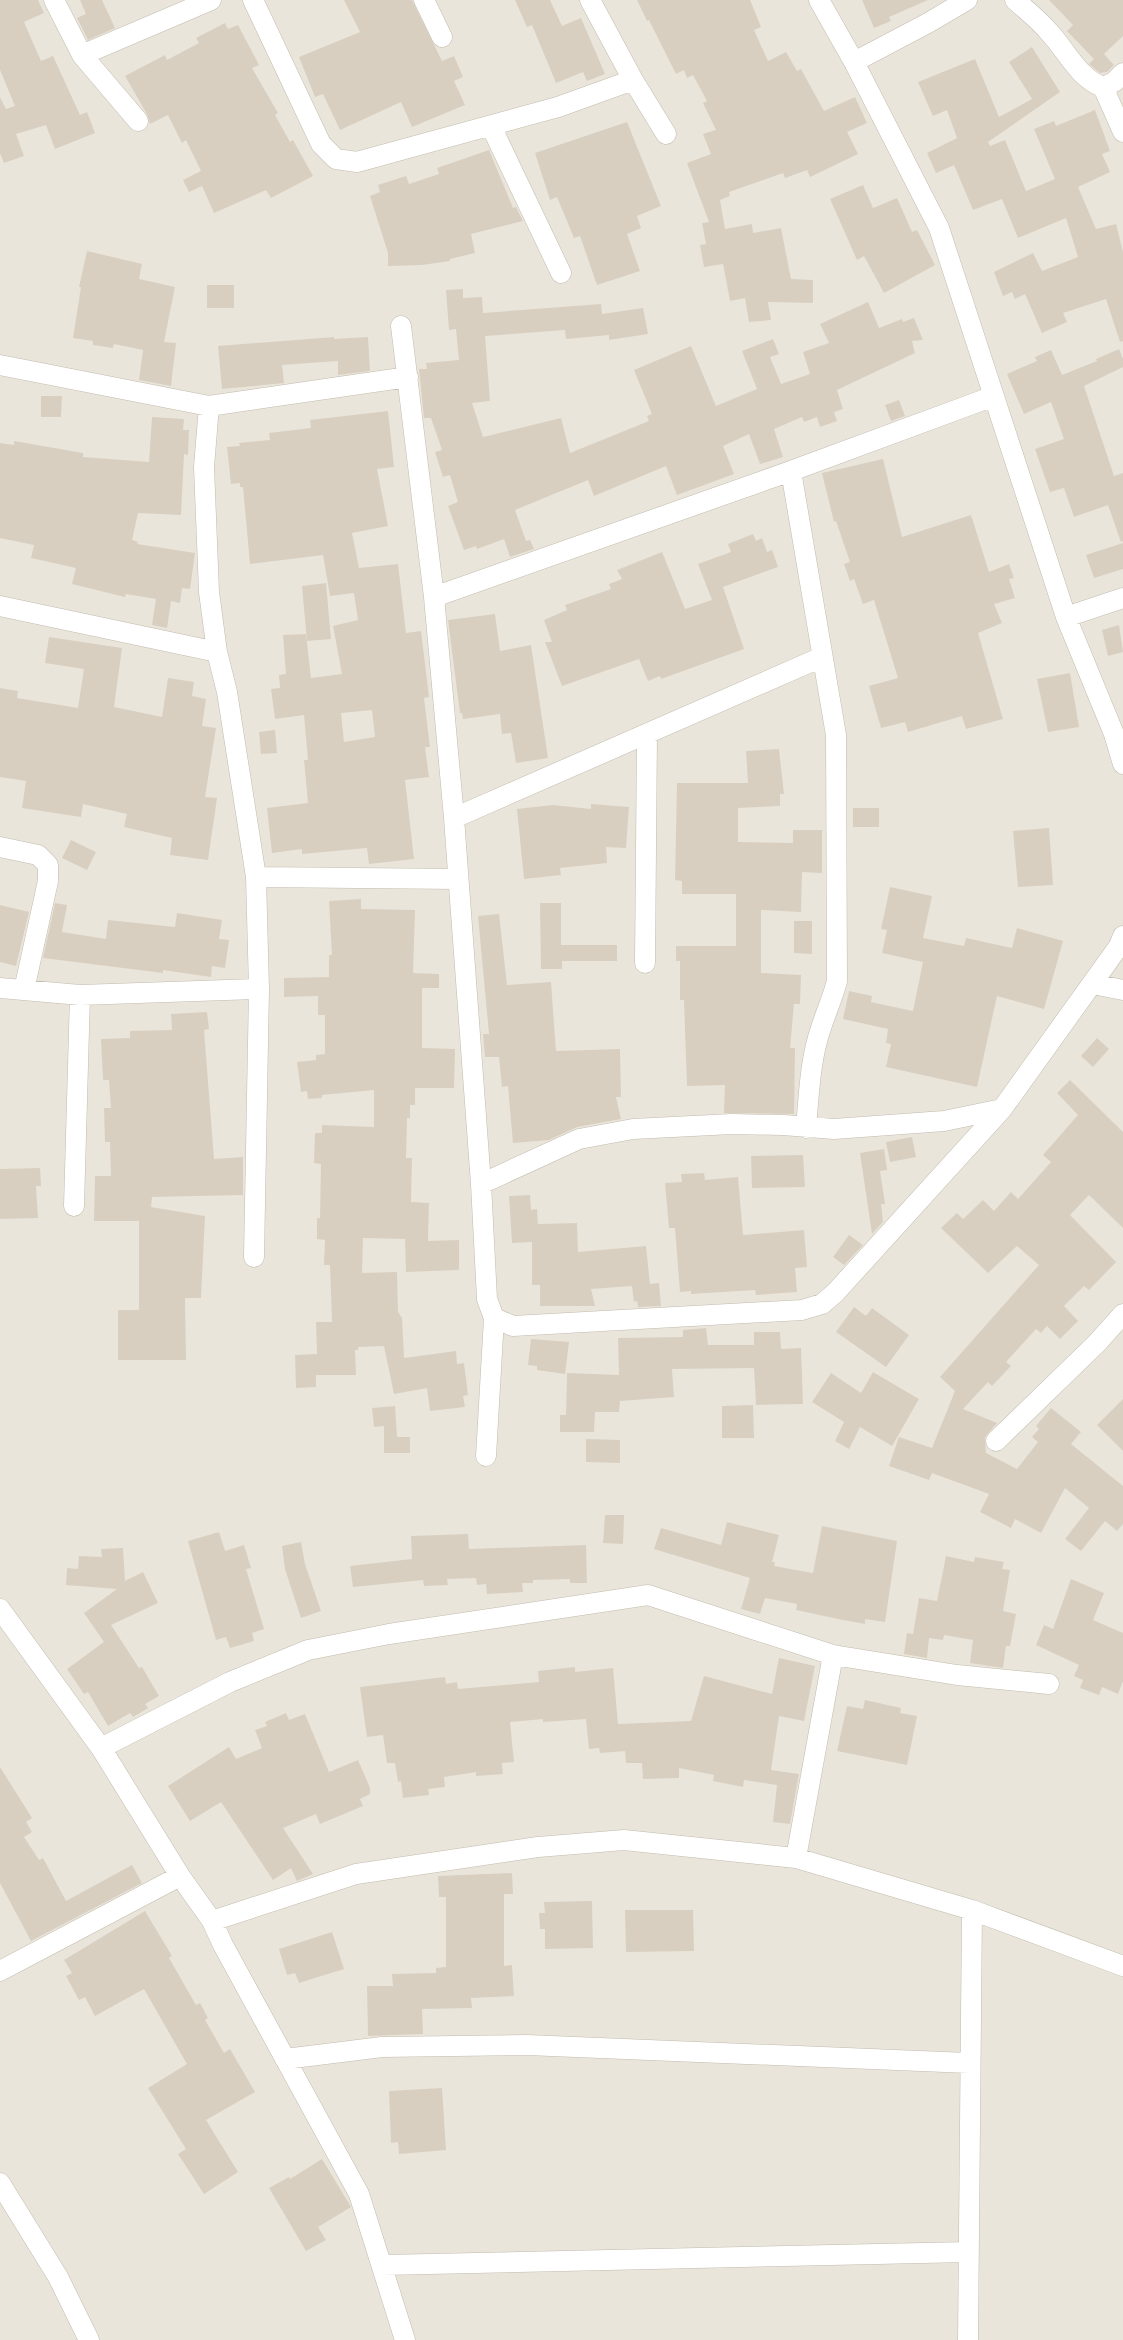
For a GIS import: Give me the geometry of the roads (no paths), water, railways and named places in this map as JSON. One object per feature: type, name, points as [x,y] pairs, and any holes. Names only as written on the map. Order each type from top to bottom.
[{"type":"street","points":[[54,0],[82,55],[138,120]]},
{"type":"street","points":[[82,55],[211,0]]},
{"type":"street","points":[[253,0],[320,144],[336,159],[357,162],[558,107],[632,80]]},
{"type":"street","points":[[424,0],[442,37]]},
{"type":"street","points":[[590,0],[632,80],[666,134]]},
{"type":"street","points":[[819,0],[854,62],[939,228],[1066,617],[1114,734],[1123,764]]},
{"type":"street","points":[[854,62],[928,23],[966,0]]},
{"type":"street","points":[[1014,0],[1049,32],[1078,70],[1092,83],[1103,87],[1123,132]]},
{"type":"street","points":[[1103,87],[1123,73]]},
{"type":"street","points":[[491,126],[561,273]]},
{"type":"street","points":[[401,326],[434,596],[454,818],[481,1184],[487,1299],[494,1318],[486,1456]]},
{"type":"street","points":[[0,365],[208,406],[408,377]]},
{"type":"street","points":[[434,596],[791,471],[994,396]]},
{"type":"street","points":[[208,406],[204,466],[209,592],[217,652],[227,692],[256,877],[259,989],[254,1257]]},
{"type":"street","points":[[791,471],[836,735],[837,981],[831,1004],[820,1029],[810,1080],[806,1128]]},
{"type":"street","points":[[1066,617],[1123,598]]},
{"type":"street","points":[[0,606],[217,652]]},
{"type":"street","points":[[454,818],[822,657]]},
{"type":"street","points":[[645,963],[647,734]]},
{"type":"street","points":[[0,847],[38,855],[48,865],[48,881],[24,990]]},
{"type":"street","points":[[256,877],[458,879]]},
{"type":"street","points":[[494,1318],[513,1326],[802,1310],[822,1304],[835,1293],[1002,1110],[1119,946],[1123,936]]},
{"type":"street","points":[[1092,984],[1123,990]]},
{"type":"street","points":[[0,988],[80,995],[259,989]]},
{"type":"street","points":[[74,1206],[80,995]]},
{"type":"street","points":[[481,1184],[579,1138],[633,1129],[732,1124],[783,1124],[806,1128],[834,1129],[944,1122],[1002,1110]]},
{"type":"street","points":[[996,1442],[1097,1343],[1123,1314]]},
{"type":"street","points":[[101,1748],[230,1682],[308,1650],[390,1634],[648,1595],[833,1655],[958,1676],[1049,1684]]},
{"type":"street","points":[[0,1609],[101,1748],[180,1876],[212,1921],[223,1945],[359,2194],[405,2340]]},
{"type":"street","points":[[796,1858],[833,1655]]},
{"type":"street","points":[[212,1921],[356,1874],[538,1847],[624,1840],[796,1858],[972,1910],[1123,1966]]},
{"type":"street","points":[[0,1972],[180,1876]]},
{"type":"street","points":[[968,2340],[972,1910]]},
{"type":"street","points":[[285,2059],[382,2046],[527,2045],[970,2062]]},
{"type":"street","points":[[0,2184],[58,2277],[89,2340]]},
{"type":"street","points":[[383,2266],[969,2252]]}]
